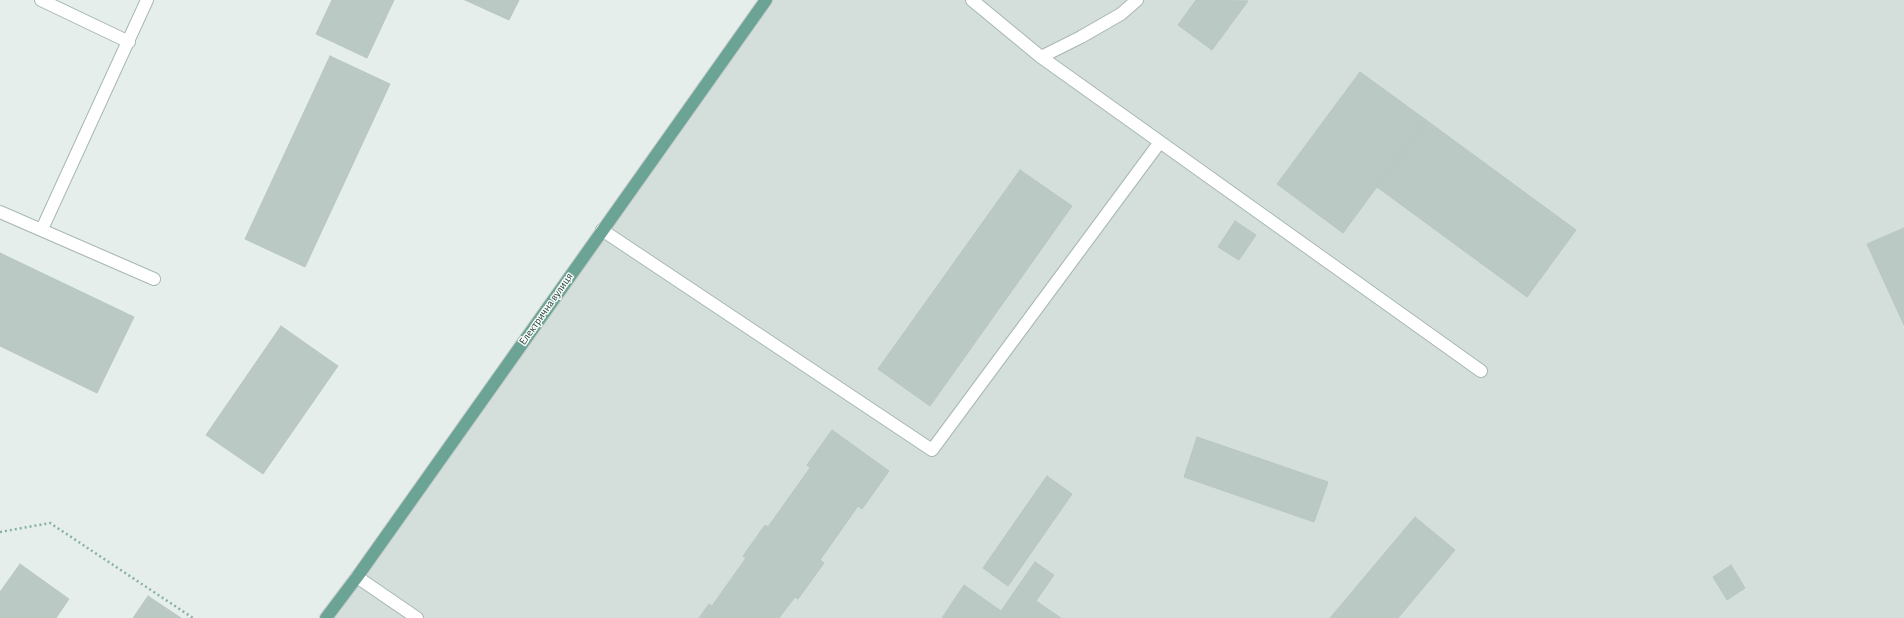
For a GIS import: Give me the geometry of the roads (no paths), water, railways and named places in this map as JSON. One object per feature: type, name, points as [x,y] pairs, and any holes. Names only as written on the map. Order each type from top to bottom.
[{"type":"main road","name":"Електрична вулиця","points":[[326,618],[357,577],[766,0]]},
{"type":"lane","points":[[42,0],[129,42]]},
{"type":"lane","points":[[42,229],[147,0]]},
{"type":"lane","points":[[972,0],[1041,57],[1481,371]]},
{"type":"lane","points":[[1041,57],[1122,14],[1137,0]]},
{"type":"lane","points":[[602,230],[932,450],[1160,142]]},
{"type":"lane","points":[[0,212],[154,279]]},
{"type":"lane","points":[[357,577],[417,618]]}]
